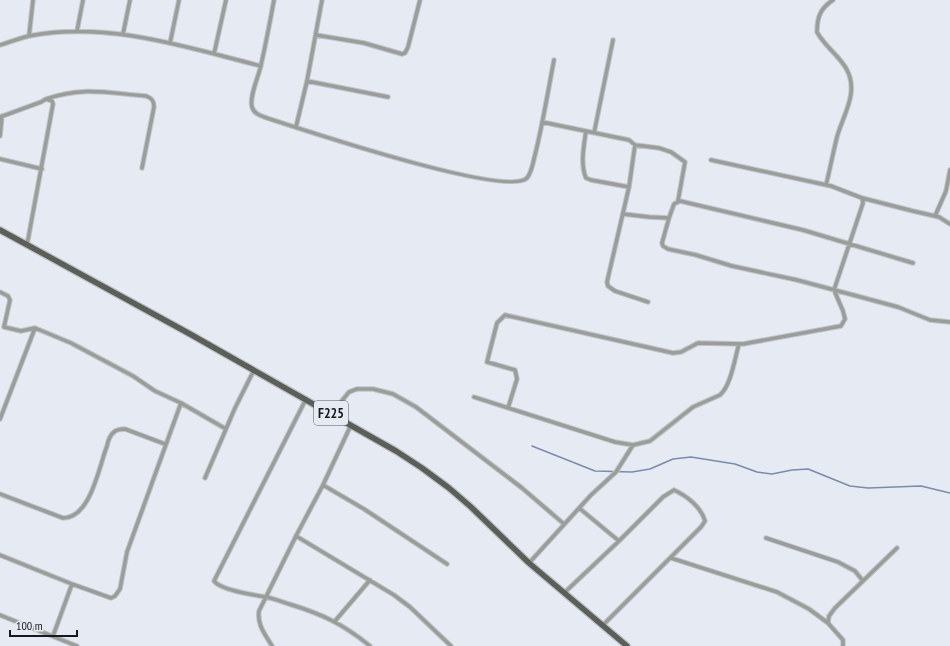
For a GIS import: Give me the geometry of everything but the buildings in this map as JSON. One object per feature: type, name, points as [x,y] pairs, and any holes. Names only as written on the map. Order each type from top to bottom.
[{"type":"main road","name":"F225","points":[[0,230],[352,424],[396,450],[449,488],[529,563],[602,626],[620,644],[627,646]]},
{"type":"street","points":[[29,36],[33,0]]},
{"type":"street","points":[[77,31],[82,0]]},
{"type":"street","points":[[123,34],[130,0]]},
{"type":"street","points":[[170,43],[179,0]]},
{"type":"street","points":[[214,54],[226,0]]},
{"type":"street","points":[[274,0],[261,66],[254,89],[252,105],[258,115],[374,152],[448,172],[492,181],[522,181],[527,178],[531,171],[554,60]]},
{"type":"street","points":[[296,128],[307,80],[322,0]]},
{"type":"street","points":[[316,35],[364,43],[402,54],[405,53],[408,47],[420,0]]},
{"type":"street","points":[[826,185],[838,136],[849,105],[851,93],[851,80],[848,71],[817,32],[821,10],[833,0]]},
{"type":"street","points":[[0,45],[29,36],[77,31],[123,34],[170,43],[261,66]]},
{"type":"street","points":[[594,133],[613,40]]},
{"type":"street","points":[[307,80],[388,97]]},
{"type":"street","points":[[0,136],[1,116],[65,93],[99,91],[146,96],[150,97],[154,103],[154,107],[142,168]]},
{"type":"street","points":[[27,245],[53,107],[52,101],[46,99]]},
{"type":"street","points":[[542,122],[629,140],[635,145],[659,148],[671,152],[685,162],[678,201],[674,204],[662,243],[665,248],[898,306],[930,320],[950,322]]},
{"type":"street","points":[[586,131],[583,155],[586,178],[629,187]]},
{"type":"street","points":[[635,145],[629,187],[607,282],[608,286],[615,291],[648,302]]},
{"type":"street","points":[[0,159],[42,169]]},
{"type":"street","points":[[711,160],[826,185],[862,198],[913,212],[939,217],[950,224]]},
{"type":"street","points":[[935,216],[946,191],[950,170]]},
{"type":"street","points":[[508,408],[516,379],[515,370],[487,362],[497,323],[505,315],[673,353],[681,352],[698,343],[739,344],[841,326],[845,319],[834,290],[863,203],[862,198]]},
{"type":"street","points":[[678,201],[803,230],[912,263]]},
{"type":"street","points":[[623,214],[669,218]]},
{"type":"street","points":[[0,292],[8,296],[10,300],[4,327],[21,331],[35,328],[71,343],[133,376],[155,391],[181,403],[226,430]]},
{"type":"street","points":[[0,419],[35,328]]},
{"type":"street","points":[[474,397],[615,442],[633,446],[650,441],[693,406],[724,392],[739,344]]},
{"type":"street","points":[[205,478],[254,370]]},
{"type":"street","points":[[332,413],[349,392],[357,388],[373,389],[393,394],[416,407],[522,488],[564,524]]},
{"type":"street","points":[[306,399],[214,581],[216,584],[234,590],[266,597],[314,612],[335,621],[370,646]]},
{"type":"street","points":[[0,555],[111,598],[118,593],[127,552],[181,403]]},
{"type":"street","points":[[272,646],[259,625],[259,611],[352,424]]},
{"type":"street","points":[[0,494],[63,518],[70,518],[80,511],[85,505],[96,481],[110,436],[114,431],[125,429],[166,444]]},
{"type":"street","points":[[529,563],[564,524],[616,472],[633,446]]},
{"type":"street","points":[[323,485],[364,509],[447,564]]},
{"type":"street","points":[[564,593],[663,497],[674,490],[682,493],[703,512],[705,521],[701,527],[602,626]]},
{"type":"street","points":[[580,508],[619,541]]},
{"type":"street","points":[[296,536],[394,595],[410,607],[451,646]]},
{"type":"street","points":[[766,538],[838,562],[854,571],[863,581]]},
{"type":"street","points":[[828,623],[829,616],[835,608],[897,548]]},
{"type":"street","points":[[670,558],[777,592],[809,609],[828,623],[843,640],[843,646]]},
{"type":"street","points":[[335,621],[370,580]]},
{"type":"street","points":[[53,636],[72,584]]},
{"type":"street","points":[[0,615],[77,646]]},
{"type":"waterway","points":[[532,446],[595,471],[632,472],[650,469],[673,459],[691,457],[735,464],[757,472],[772,474],[792,470],[808,469],[850,486],[868,488],[921,486],[950,493]]}]
